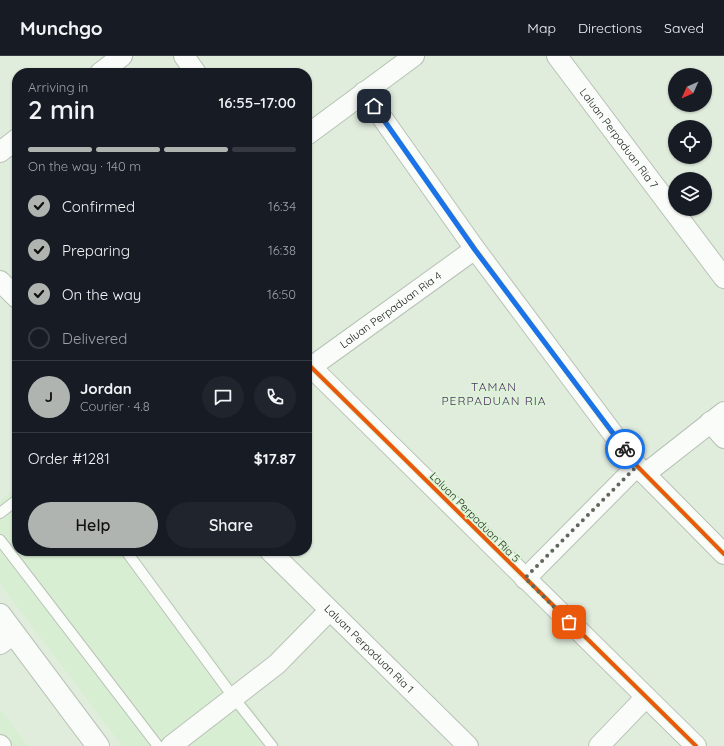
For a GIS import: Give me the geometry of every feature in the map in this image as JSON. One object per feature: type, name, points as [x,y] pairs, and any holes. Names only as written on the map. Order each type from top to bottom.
[{"type":"street","points":[[106,68],[122,56]]},
{"type":"street","points":[[184,56],[192,68]]},
{"type":"street","points":[[312,131],[414,56]]},
{"type":"street","name":"Laluan Perpaduan Ria 7","points":[[557,56],[724,278]]},
{"type":"street","points":[[364,92],[475,250],[641,470],[724,554]]},
{"type":"street","points":[[0,152],[12,143]]},
{"type":"street","name":"Laluan Perpaduan Ria 4","points":[[312,367],[475,250]]},
{"type":"street","points":[[0,281],[12,293]]},
{"type":"street","name":"Laluan Perpaduan Ria 5","points":[[312,372],[696,746]]},
{"type":"street","points":[[525,578],[641,470],[717,417],[724,438]]},
{"type":"street","name":"Laluan Perpaduan Ria 1","points":[[275,556],[468,746]]},
{"type":"street","points":[[171,746],[277,664],[330,611]]},
{"type":"street","points":[[0,615],[5,639],[84,746]]},
{"type":"street","points":[[5,639],[98,746]]},
{"type":"street","points":[[599,746],[646,697]]},
{"type":"lane","points":[[0,513],[12,504]]},
{"type":"lane","points":[[0,540],[12,556]]},
{"type":"lane","points":[[12,556],[158,746]]},
{"type":"lane","points":[[130,556],[234,698],[272,746]]},
{"type":"shaded area","points":[[12,491],[12,556],[137,556],[281,746],[122,746],[0,584],[0,501]]},
{"type":"shaded area","points":[[0,709],[28,746],[0,746]]},
{"type":"cycle path","points":[[364,92],[475,249],[637,466],[724,554]]},
{"type":"cycle path","points":[[312,368],[696,746]]},
{"type":"way so far","points":[[569,622],[525,578],[637,466],[625,449]]},
{"type":"district","name":"TAMAN PERPADUAN RIA","points":[[494,393]]},
{"type":"route","points":[[374,106],[475,250],[625,449]]}]
